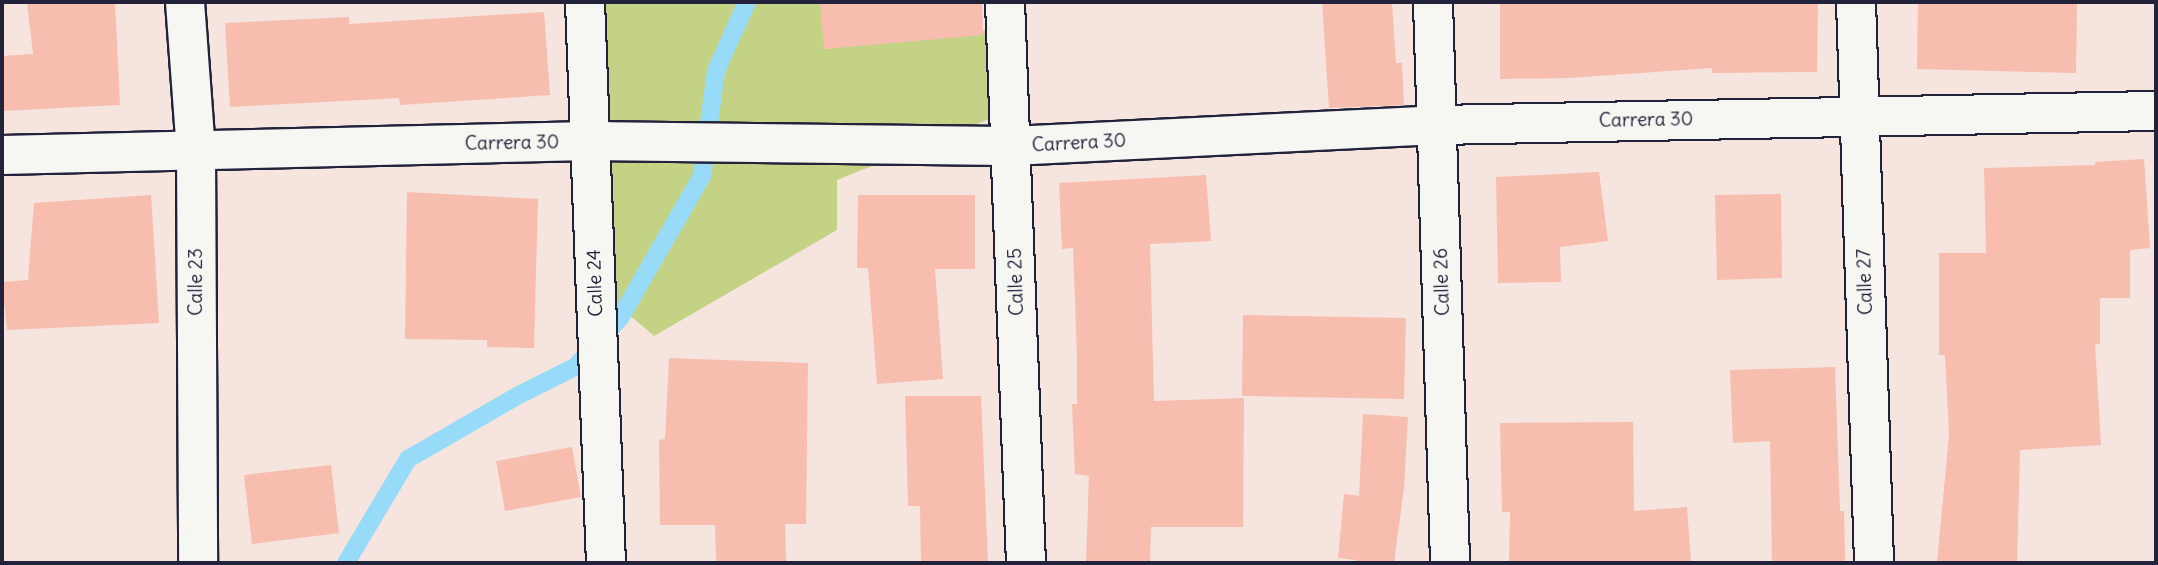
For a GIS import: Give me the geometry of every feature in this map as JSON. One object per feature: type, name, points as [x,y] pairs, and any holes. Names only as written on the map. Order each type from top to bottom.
[{"type":"street","name":"Calle 23","points":[[186,2],[196,151],[198,563]]},
{"type":"street","name":"Calle 24","points":[[585,2],[606,563]]},
{"type":"street","name":"Calle 25","points":[[1005,2],[1026,563]]},
{"type":"street","name":"Calle 26","points":[[1433,2],[1450,563]]},
{"type":"street","name":"Calle 27","points":[[1856,2],[1874,563]]},
{"type":"street","name":"Carrera 30","points":[[2,155],[589,141],[1010,146],[1438,125],[2156,111]]},
{"type":"green space","points":[[599,2],[826,2],[825,49],[989,30],[994,117],[837,180],[837,230],[654,336],[614,302]]},
{"type":"building","points":[[27,2],[115,2],[120,105],[2,111],[2,56],[33,54]]},
{"type":"building","points":[[820,2],[982,2],[983,35],[824,49]]},
{"type":"building","points":[[1322,2],[1392,2],[1396,63],[1402,63],[1404,105],[1329,108]]},
{"type":"building","points":[[1500,2],[1818,2],[1817,72],[1712,73],[1712,68],[1569,78],[1500,79]]},
{"type":"building","points":[[1918,2],[2077,2],[2076,73],[1917,69]]},
{"type":"building","points":[[544,12],[550,95],[400,105],[399,98],[230,107],[225,23],[349,17],[349,24]]},
{"type":"building","points":[[2144,159],[2150,248],[2130,250],[2130,298],[2100,298],[2100,344],[2095,344],[2101,445],[2020,450],[2017,563],[1937,563],[1949,435],[1945,355],[1939,355],[1939,253],[1986,253],[1984,168],[2095,165],[2095,162]]},
{"type":"building","points":[[1599,172],[1608,241],[1560,247],[1561,282],[1498,283],[1496,177]]},
{"type":"building","points":[[1206,175],[1211,241],[1150,244],[1154,401],[1244,398],[1243,527],[1151,527],[1150,563],[1086,563],[1089,476],[1075,474],[1072,404],[1077,404],[1073,248],[1062,249],[1059,183]]},
{"type":"building","points":[[407,192],[538,199],[534,348],[487,347],[487,340],[405,339]]},
{"type":"building","points":[[1781,194],[1782,278],[1717,280],[1715,195]]},
{"type":"building","points":[[151,195],[159,323],[7,330],[2,282],[28,280],[34,203]]},
{"type":"building","points":[[858,195],[975,195],[975,269],[935,269],[943,379],[877,384],[868,268],[857,268]]},
{"type":"building","points":[[1243,315],[1406,318],[1404,399],[1242,396]]},
{"type":"building","points":[[669,358],[808,363],[806,524],[785,524],[786,563],[716,563],[715,525],[660,525],[659,440],[665,439]]},
{"type":"building","points":[[1835,367],[1840,511],[1844,511],[1845,563],[1772,563],[1770,441],[1733,443],[1730,370]]},
{"type":"building","points":[[905,396],[981,396],[988,563],[921,563],[920,506],[908,506]]},
{"type":"building","points":[[1363,414],[1408,417],[1404,488],[1394,563],[1355,563],[1355,560],[1338,558],[1344,494],[1359,496]]},
{"type":"building","points":[[1633,422],[1634,511],[1687,507],[1691,563],[1509,563],[1510,512],[1502,512],[1500,423]]},
{"type":"building","points":[[572,447],[581,497],[505,511],[496,461]]},
{"type":"building","points":[[331,465],[339,533],[252,544],[244,475]]},
{"type":"waterway","points":[[346,563],[408,459],[517,396],[575,367],[620,318],[702,176],[716,71],[747,2]]}]
